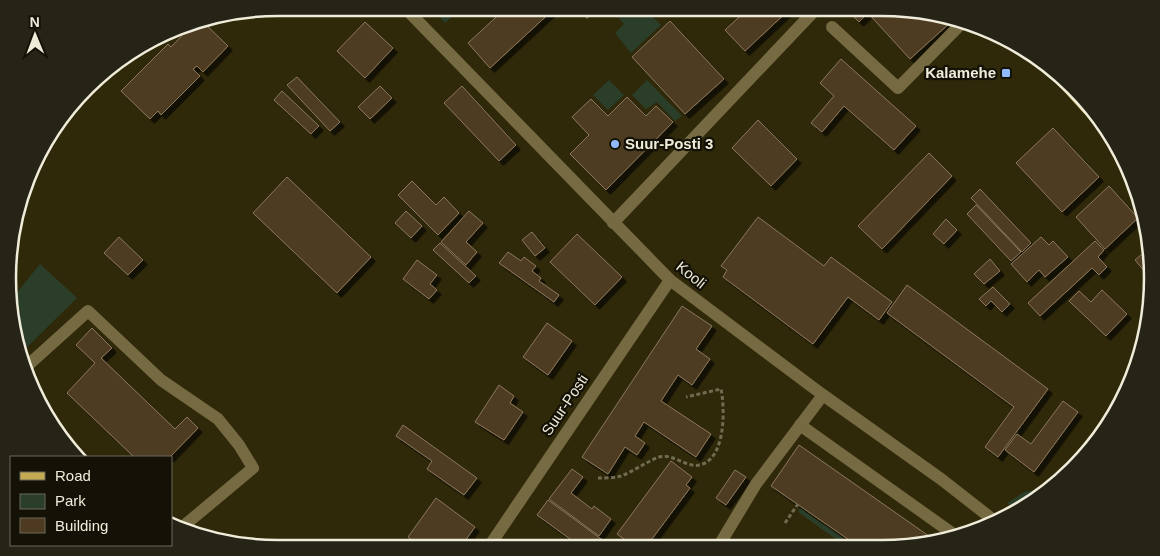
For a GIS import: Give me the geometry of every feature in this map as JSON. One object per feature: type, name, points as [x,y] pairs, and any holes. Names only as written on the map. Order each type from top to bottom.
[{"type":"street","name":"Kooli","points":[[413,16],[670,280],[823,395],[941,479],[989,517]]},
{"type":"street","points":[[613,223],[809,16]]},
{"type":"street","points":[[832,28],[898,88],[958,27]]},
{"type":"street","name":"Suur-Posti","points":[[493,540],[670,280]]},
{"type":"street","points":[[30,363],[88,311],[161,380],[218,419],[239,445],[253,468],[187,523]]},
{"type":"street","points":[[722,540],[756,484],[823,395]]},
{"type":"street","points":[[800,425],[949,531]]},
{"type":"path","points":[[598,478],[620,476],[661,456],[671,457],[691,464],[700,464],[709,460],[718,446],[723,428],[723,398],[721,389],[686,397]]},
{"type":"path","points":[[785,523],[798,504]]},
{"type":"green space","points":[[438,16],[453,16],[445,23]]},
{"type":"green space","points":[[617,16],[652,16],[661,25],[631,53],[615,33],[624,24]]},
{"type":"green space","points":[[609,80],[624,95],[608,110],[593,95]]},
{"type":"green space","points":[[647,80],[682,116],[675,121],[657,102],[646,109],[632,95]]},
{"type":"green space","points":[[40,264],[77,298],[26,348],[18,315],[21,312],[18,308],[17,293]]},
{"type":"green space","points":[[1035,490],[1011,506],[1007,503],[1024,492]]},
{"type":"green space","points":[[800,508],[843,538],[837,540],[798,512]]},
{"type":"building","points":[[497,16],[546,16],[490,68],[468,43]]},
{"type":"building","points":[[740,16],[782,16],[745,51],[725,30]]},
{"type":"building","points":[[853,16],[865,16],[859,22]]},
{"type":"building","points":[[871,16],[916,18],[948,25],[910,59]]},
{"type":"building","points":[[670,21],[724,79],[685,114],[632,57]]},
{"type":"building","points":[[365,22],[393,48],[365,78],[337,51]]},
{"type":"building","points":[[207,26],[228,46],[203,72],[197,66],[193,69],[200,76],[161,115],[158,111],[150,119],[121,91],[168,44],[171,47],[184,34]]},
{"type":"building","points":[[841,59],[916,126],[894,150],[844,106],[822,132],[811,123],[834,96],[820,83]]},
{"type":"building","points":[[297,77],[340,122],[330,131],[287,85]]},
{"type":"building","points":[[380,86],[392,98],[370,119],[358,107]]},
{"type":"building","points":[[462,86],[516,145],[499,161],[444,103]]},
{"type":"building","points":[[282,91],[319,126],[311,134],[274,100]]},
{"type":"building","name":"Suur-Posti 3","points":[[627,97],[646,116],[656,106],[673,122],[606,190],[570,154],[589,135],[572,117],[591,99],[608,116]]},
{"type":"building","points":[[758,120],[797,159],[771,186],[732,148]]},
{"type":"building","points":[[1053,128],[1099,177],[1062,212],[1016,163]]},
{"type":"building","points":[[929,153],[952,176],[882,249],[858,226]]},
{"type":"building","points":[[287,177],[371,257],[337,293],[253,213]]},
{"type":"building","points":[[412,181],[436,205],[444,197],[459,213],[438,235],[398,195]]},
{"type":"building","points":[[1109,186],[1137,219],[1105,249],[1076,217]]},
{"type":"building","points":[[980,189],[1031,243],[1022,252],[971,198]]},
{"type":"building","points":[[976,205],[1021,252],[1011,261],[967,214]]},
{"type":"building","points":[[406,211],[422,226],[411,238],[395,223]]},
{"type":"building","points":[[469,211],[483,223],[466,242],[477,252],[466,265],[441,242]]},
{"type":"building","points":[[758,217],[824,266],[831,257],[892,302],[879,320],[848,297],[813,344],[723,277],[727,270],[721,266]]},
{"type":"building","points":[[946,219],[957,230],[944,244],[933,234]]},
{"type":"building","points":[[532,232],[545,248],[535,256],[522,240]]},
{"type":"building","points":[[577,234],[622,277],[595,305],[550,262]]},
{"type":"building","points":[[119,237],[143,260],[128,275],[104,253]]},
{"type":"building","points":[[1041,237],[1049,245],[1053,241],[1068,257],[1045,277],[1039,270],[1027,282],[1011,264]]},
{"type":"building","points":[[1095,241],[1104,250],[1098,257],[1107,267],[1099,275],[1092,268],[1040,316],[1028,303]]},
{"type":"building","points":[[440,243],[476,276],[469,283],[433,250]]},
{"type":"building","points":[[508,252],[521,261],[524,257],[536,266],[532,271],[541,278],[539,281],[559,295],[554,302],[499,263]]},
{"type":"building","points":[[1143,254],[1144,270],[1135,260]]},
{"type":"building","points":[[990,259],[1000,271],[984,284],[974,274]]},
{"type":"building","points":[[417,260],[437,275],[430,284],[437,290],[429,299],[403,279]]},
{"type":"building","points":[[907,285],[1048,389],[998,457],[985,447],[1014,407],[887,313]]},
{"type":"building","points":[[993,287],[1010,304],[1002,312],[991,301],[986,306],[979,299]]},
{"type":"building","points":[[1102,290],[1127,314],[1106,336],[1069,301],[1079,291],[1091,302]]},
{"type":"building","points":[[682,306],[712,326],[696,349],[710,359],[692,385],[678,375],[661,401],[711,434],[696,457],[644,422],[635,436],[645,443],[637,455],[625,447],[608,474],[582,457]]},
{"type":"building","points":[[547,323],[572,341],[548,375],[523,357]]},
{"type":"building","points":[[92,328],[112,348],[101,358],[175,429],[187,417],[198,428],[171,456],[133,456],[67,393],[95,363],[76,345]]},
{"type":"building","points":[[499,385],[514,396],[510,403],[523,412],[504,440],[475,422]]},
{"type":"building","points":[[1063,401],[1078,412],[1034,472],[1005,450],[1017,434],[1031,444]]},
{"type":"building","points":[[403,425],[477,478],[464,495],[427,469],[432,461],[396,436]]},
{"type":"building","points":[[799,445],[929,536],[882,540],[849,540],[771,486]]},
{"type":"building","points":[[671,461],[692,477],[686,485],[690,488],[651,540],[625,540],[617,534]]},
{"type":"building","points":[[572,469],[583,477],[571,493],[592,509],[594,506],[611,519],[599,536],[549,499]]},
{"type":"building","points":[[735,470],[746,477],[726,505],[716,498]]},
{"type":"building","points":[[436,498],[475,527],[466,540],[412,540],[408,537]]},
{"type":"building","points":[[548,500],[602,540],[571,540],[537,515]]},
{"type":"place","name":"Kalamehe","points":[[1006,73]]},
{"type":"place","name":"Suur-Posti 3","points":[[615,144]]}]
